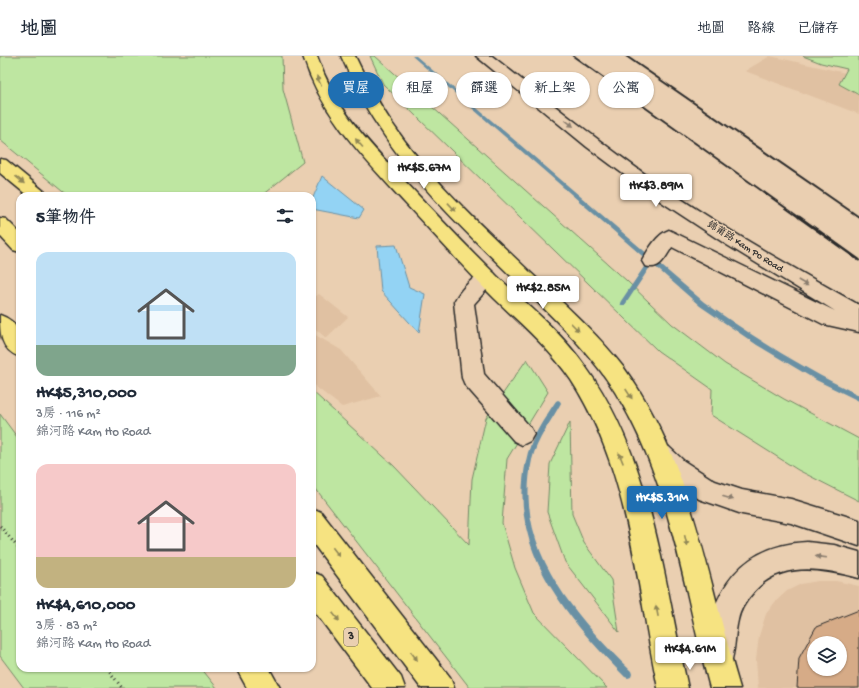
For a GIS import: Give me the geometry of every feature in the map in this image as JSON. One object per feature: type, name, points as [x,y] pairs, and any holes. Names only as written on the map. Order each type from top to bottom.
[{"type":"main road","points":[[310,56],[324,93],[345,126],[359,143],[487,278],[552,342],[577,372],[596,401],[612,433],[638,506],[673,688]]},
{"type":"main road","points":[[350,62],[372,106],[408,158],[453,209],[574,327],[607,363],[637,406],[661,455],[676,500],[723,681]]},
{"type":"main road","points":[[0,164],[34,192]]},
{"type":"main road","points":[[0,224],[16,241]]},
{"type":"main road","points":[[0,323],[16,343]]},
{"type":"main road","points":[[316,527],[439,688]]},
{"type":"main road","name":"3","points":[[316,591],[390,688]]},
{"type":"main road","points":[[254,672],[265,688]]},
{"type":"street","name":"錦莆路 Kam Po Road","points":[[483,56],[627,169],[660,193],[746,249],[859,315]]},
{"type":"street","points":[[652,261],[669,237],[830,318],[859,324]]},
{"type":"street","points":[[487,278],[464,302],[473,378],[522,434]]},
{"type":"street","points":[[661,455],[675,469],[708,491],[742,502],[791,511],[859,533]]},
{"type":"street","points":[[723,681],[719,644],[723,618],[730,601],[738,588],[749,576],[768,564],[790,556],[824,557],[859,565]]},
{"type":"path","points":[[0,526],[16,545]]},
{"type":"path","points":[[110,672],[122,688]]},
{"type":"shaded area","points":[[770,56],[859,76],[859,114],[745,71]]},
{"type":"shaded area","points":[[319,294],[348,317],[326,338],[316,329],[316,296]]},
{"type":"shaded area","points":[[316,335],[341,350],[381,396],[342,407],[316,387]]},
{"type":"shaded area","points":[[818,581],[836,581],[859,586],[859,688],[758,688],[756,660],[759,636],[766,614],[775,602],[787,591],[801,584]]},
{"type":"green space","points":[[0,56],[282,56],[283,89],[303,162],[266,192],[63,192],[0,140]]},
{"type":"green space","points":[[370,56],[375,56],[393,72],[392,93],[384,85],[384,72],[377,72]]},
{"type":"green space","points":[[803,56],[859,56],[859,95],[839,84],[847,69],[821,63]]},
{"type":"green space","points":[[408,108],[433,108],[627,281],[672,324],[725,364],[784,399],[859,439],[859,501],[798,470],[711,415],[712,389],[658,351]]},
{"type":"green space","points":[[527,359],[548,392],[507,459],[502,523],[515,568],[534,613],[607,688],[470,688],[316,489],[316,395],[394,466],[469,545],[472,479],[486,418]]},
{"type":"green space","points":[[0,414],[16,436],[16,672],[204,672],[217,688],[24,688],[0,656]]},
{"type":"green space","points":[[570,422],[572,514],[584,543],[611,580],[619,632],[565,562],[547,512],[550,464]]},
{"type":"water","points":[[322,176],[364,210],[359,218],[316,210],[315,192]]},
{"type":"water","points":[[396,245],[409,287],[425,294],[419,333],[381,291],[377,246]]},
{"type":"building","points":[[859,610],[859,688],[797,688],[799,658],[807,643],[807,676],[847,676],[847,636],[811,636],[816,627]]},
{"type":"waterway","points":[[414,56],[702,304],[798,367],[859,398]]},
{"type":"waterway","points":[[623,303],[651,261]]},
{"type":"waterway","points":[[558,403],[545,424],[531,452],[525,491],[527,522],[536,551],[549,579],[566,605],[586,630],[628,674]]},
{"type":"railway","points":[[573,56],[800,218]]},
{"type":"railway","points":[[626,56],[859,217]]},
{"type":"railway","points":[[799,217],[859,260]]}]
